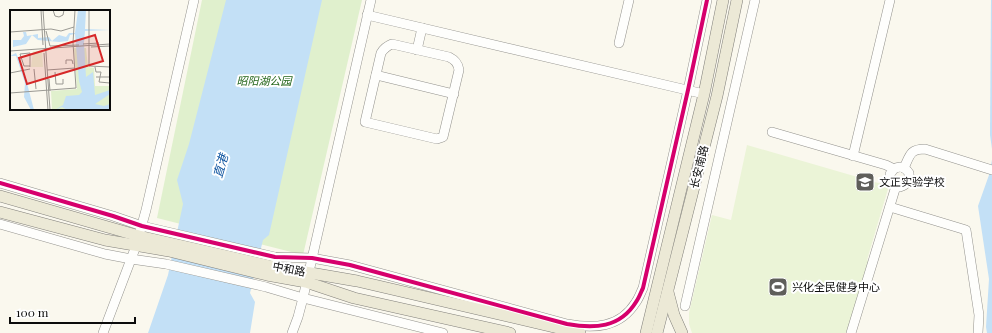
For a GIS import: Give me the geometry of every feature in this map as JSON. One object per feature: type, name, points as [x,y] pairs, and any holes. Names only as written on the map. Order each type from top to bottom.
[{"type":"main road","name":"长安南路","points":[[646,333],[704,94],[723,0]]},
{"type":"main road","name":"长安南路","points":[[657,333],[717,96],[737,0]]},
{"type":"main road","name":"中和路","points":[[0,196],[139,236],[271,266],[307,278],[354,298],[510,333]]},
{"type":"main road","name":"中和路","points":[[0,212],[105,240],[139,236]]},
{"type":"main road","name":"中和路","points":[[307,278],[357,281],[580,333]]},
{"type":"main road","points":[[668,291],[674,314],[682,333]]},
{"type":"street","points":[[103,333],[139,236],[194,0]]},
{"type":"street","points":[[292,333],[303,298],[371,0]]},
{"type":"street","points":[[619,43],[629,0]]},
{"type":"street","points":[[271,266],[312,258],[350,265],[567,324],[586,327],[602,326],[616,321],[629,311],[637,302],[643,288],[707,0]]},
{"type":"street","points":[[685,306],[755,0]]},
{"type":"street","points":[[853,156],[890,0]]},
{"type":"street","points":[[367,15],[704,94]]},
{"type":"street","points":[[417,50],[422,28]]},
{"type":"street","points":[[392,44],[417,50],[449,57],[455,60],[458,64],[459,70],[443,137],[437,139],[365,122],[383,49],[392,44]]},
{"type":"street","points":[[376,75],[454,94]]},
{"type":"street","points":[[772,132],[894,168],[904,168],[909,173],[909,180],[904,186],[896,186],[893,184],[890,178],[891,171],[894,168]]},
{"type":"street","points":[[904,168],[911,153],[916,149],[925,149],[989,169]]},
{"type":"street","points":[[0,183],[139,236]]},
{"type":"street","points":[[851,333],[896,186]]},
{"type":"street","points":[[890,207],[966,230],[979,315],[978,333]]},
{"type":"street","points":[[0,224],[105,254],[131,260],[166,264],[266,287],[303,298],[443,333]]},
{"type":"green space","name":"昭阳湖公园","points":[[202,0],[362,0],[303,255],[157,218]]},
{"type":"green space","points":[[747,145],[885,185],[888,189],[867,260],[869,261],[847,333],[692,333],[689,324],[689,313],[712,215],[731,220]]},
{"type":"water","name":"昭阳湖公园","points":[[226,0],[322,0],[269,235],[263,240],[250,293],[255,302],[250,333],[148,333],[168,275],[183,204],[177,180],[189,144]]},
{"type":"water","points":[[992,0],[992,149],[990,135]]},
{"type":"water","points":[[992,160],[992,333],[987,333],[986,327],[989,279],[978,206],[989,175]]},
{"type":"cycle path","points":[[0,183],[142,226],[275,257],[312,258],[350,265],[567,324],[577,326],[606,325],[614,322],[630,311],[643,288],[707,0]]},
{"type":"place","name":"文正实验学校","points":[[865,182]]},
{"type":"place","name":"兴化全民健身中心","points":[[778,287]]},
{"type":"water label","name":"直港","points":[[221,166]]}]
